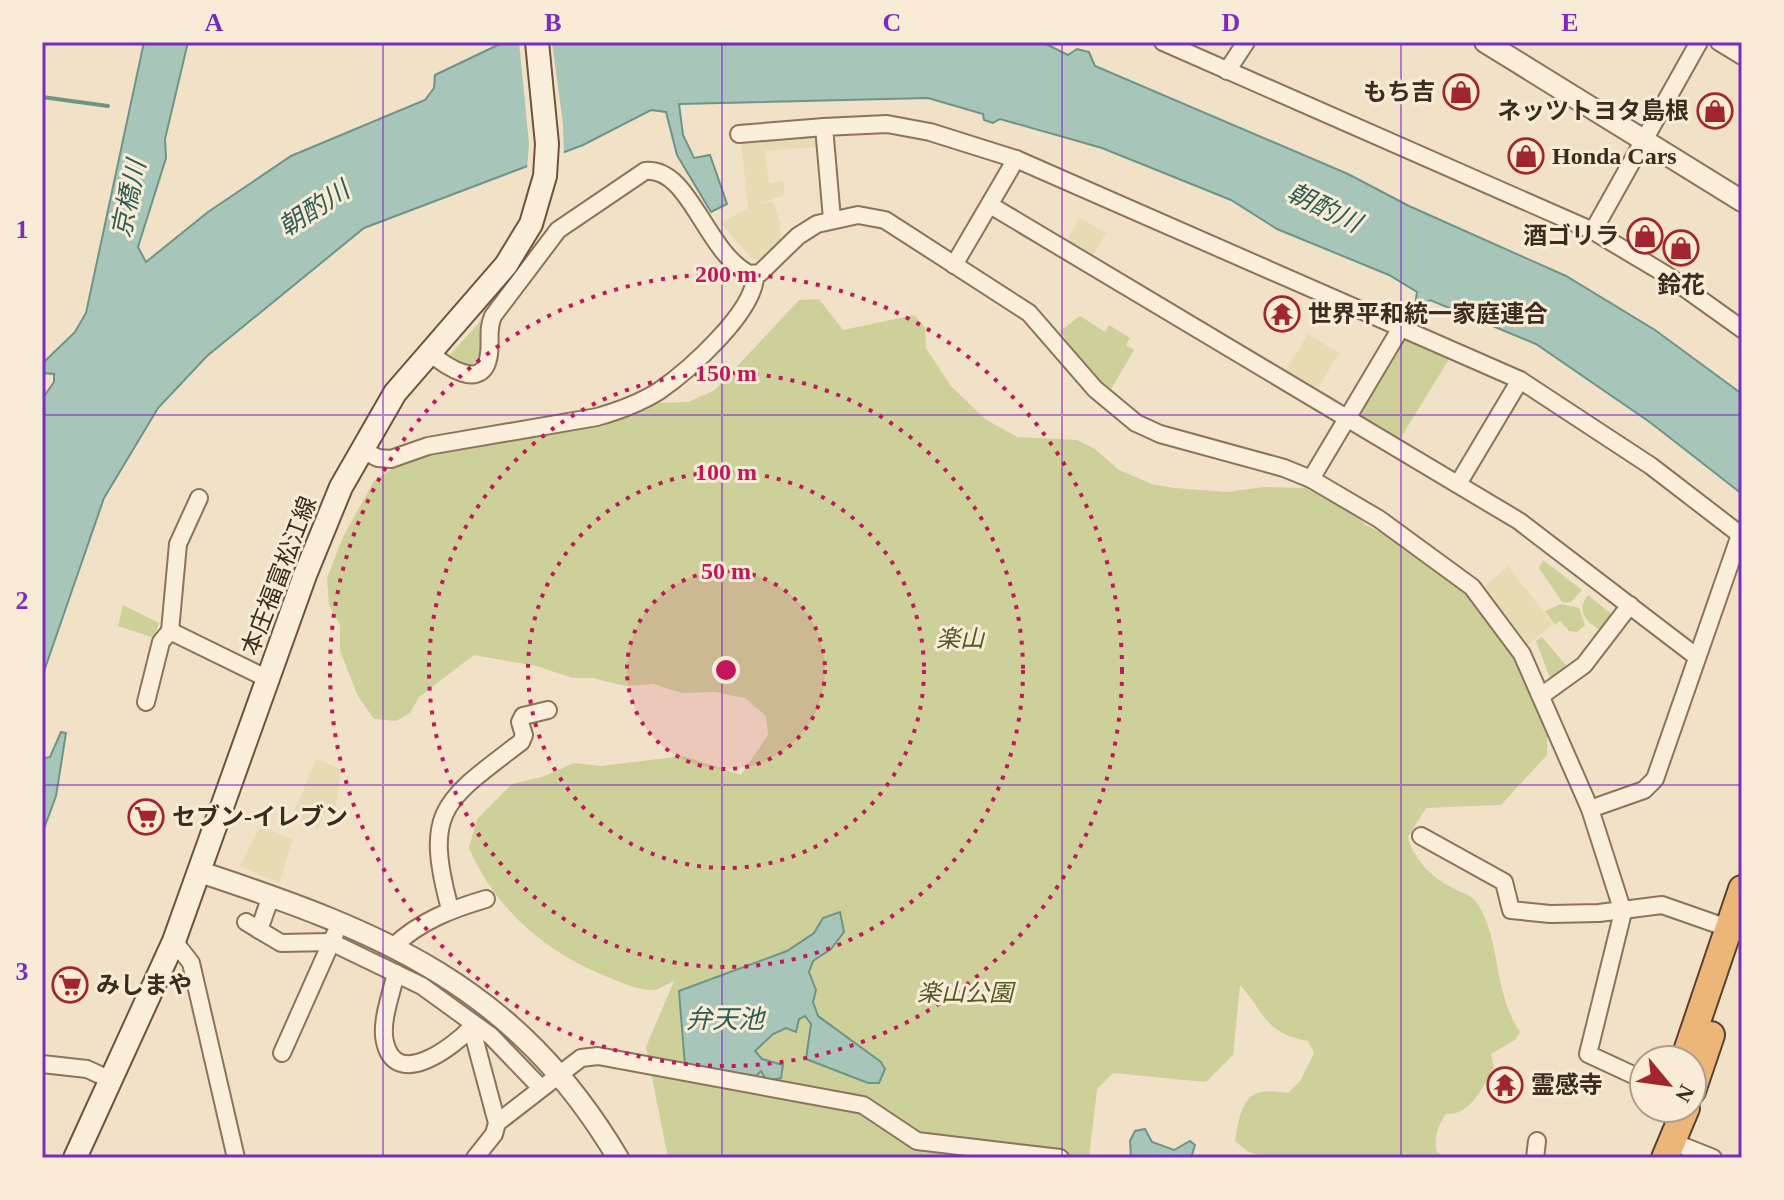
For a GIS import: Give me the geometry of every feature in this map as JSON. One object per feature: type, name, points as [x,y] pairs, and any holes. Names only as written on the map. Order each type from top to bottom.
[{"type":"highway","points":[[1706,1044],[1738,935],[1742,889]]},
{"type":"highway","points":[[1691,1044],[1738,935]]},
{"type":"highway","points":[[1647,1158],[1661,1124]]},
{"type":"highway","points":[[1669,1150],[1680,1124]]},
{"type":"main road","name":"本庄福富松江線","points":[[75,1158],[174,941],[322,532],[360,449],[395,393],[517,249],[536,212],[545,176],[547,130],[537,42]]},
{"type":"street","points":[[1163,42],[1593,231],[1665,274],[1742,329]]},
{"type":"street","points":[[1227,71],[1246,42]]},
{"type":"street","points":[[1485,42],[1742,201]]},
{"type":"street","points":[[1593,231],[1699,42]]},
{"type":"street","points":[[1719,42],[1742,56]]},
{"type":"street","points":[[739,134],[887,124],[930,132],[1016,159],[1520,380],[1572,411],[1651,466],[1741,536],[1652,784],[1590,809]]},
{"type":"street","points":[[824,127],[832,219]]},
{"type":"street","points":[[954,265],[1016,159]]},
{"type":"street","points":[[429,352],[458,373],[470,375],[481,370],[488,358],[488,330],[493,316],[558,230],[645,171],[657,171],[674,179],[724,254],[740,270],[755,275]]},
{"type":"street","points":[[990,205],[1348,417],[1535,532],[1697,657]]},
{"type":"street","points":[[360,449],[378,458],[391,459],[428,446],[621,410],[657,392],[693,364],[746,305],[754,288],[755,275],[805,231],[832,219],[868,215],[885,220],[1029,313],[1095,389],[1136,423],[1160,434],[1284,468],[1311,479],[1379,519],[1472,587],[1522,654],[1590,809],[1623,912],[1588,1054],[1628,1073]]},
{"type":"street","points":[[1311,479],[1402,326]]},
{"type":"street","points":[[1458,484],[1520,380]]},
{"type":"street","points":[[146,702],[161,642],[170,631],[178,544],[199,498]]},
{"type":"street","points":[[1541,696],[1584,665],[1630,605]]},
{"type":"street","points":[[170,631],[268,679]]},
{"type":"street","points":[[450,909],[437,857],[444,812],[474,778],[521,742],[523,716],[548,710]]},
{"type":"street","points":[[1421,836],[1504,882],[1511,910],[1550,914],[1623,912],[1662,905],[1738,935]]},
{"type":"street","points":[[200,872],[271,896],[394,946],[494,1009],[559,1073],[618,1158]]},
{"type":"street","points":[[271,896],[252,926],[281,943],[331,942],[396,973],[508,1052],[541,1088]]},
{"type":"street","points":[[394,946],[407,934],[450,909],[486,899]]},
{"type":"street","points":[[282,1053],[339,922]]},
{"type":"street","points":[[174,941],[191,963],[236,1158]]},
{"type":"street","points":[[396,973],[384,1038],[389,1050],[400,1061],[411,1064],[435,1058],[470,1023]]},
{"type":"street","points":[[470,1023],[497,1123],[494,1134],[475,1158]]},
{"type":"street","points":[[497,1123],[581,1058],[598,1056],[863,1105],[917,1141],[1060,1158]]},
{"type":"street","points":[[42,1064],[87,1069],[111,1080]]},
{"type":"street","points":[[1669,1150],[1713,1158]]},
{"type":"shaded area","points":[[814,133],[819,147],[765,151],[769,184],[783,181],[785,195],[755,205],[773,201],[780,222],[781,244],[764,261],[751,258],[721,223],[748,208],[741,139]]},
{"type":"shaded area","points":[[1080,218],[1106,233],[1091,259],[1065,243]]},
{"type":"shaded area","points":[[1308,334],[1339,353],[1315,393],[1284,373]]},
{"type":"shaded area","points":[[1508,566],[1553,624],[1525,647],[1482,589]]},
{"type":"shaded area","points":[[316,759],[341,769],[335,813],[323,813],[318,830],[293,816]]},
{"type":"shaded area","points":[[260,826],[293,839],[279,883],[240,866]]},
{"type":"green space","name":"楽山","points":[[819,299],[843,330],[914,315],[925,327],[926,348],[950,385],[985,419],[1017,437],[1077,440],[1095,449],[1119,470],[1152,484],[1227,492],[1264,487],[1308,488],[1340,501],[1366,525],[1414,549],[1464,584],[1512,647],[1547,726],[1547,755],[1501,805],[1426,808],[1408,837],[1418,859],[1430,872],[1477,903],[1490,933],[1505,1000],[1520,1032],[1516,1039],[1491,1054],[1494,1068],[1475,1099],[1462,1110],[1446,1114],[1443,1118],[1437,1132],[1436,1147],[1437,1152],[1447,1158],[1268,1158],[1247,1151],[1235,1141],[1240,1116],[1248,1100],[1262,1092],[1288,1093],[1300,1081],[1314,1053],[1308,1041],[1274,1028],[1240,985],[1233,1055],[1206,1082],[1113,1073],[1097,1089],[1089,1158],[668,1158],[646,1047],[674,981],[655,990],[642,989],[610,978],[565,956],[545,943],[509,910],[480,870],[469,848],[477,819],[512,784],[542,777],[574,763],[601,766],[683,756],[741,775],[768,735],[766,716],[745,698],[715,692],[682,693],[653,684],[626,686],[592,678],[573,678],[536,666],[474,655],[419,697],[410,713],[396,721],[374,719],[358,696],[340,651],[340,625],[329,605],[327,578],[343,537],[374,481],[399,464],[510,435],[604,426],[654,403],[688,402],[715,390],[799,300]]},
{"type":"green space","points":[[491,309],[481,329],[481,356],[471,366],[460,366],[450,355]]},
{"type":"green space","points":[[1080,316],[1105,332],[1109,325],[1130,338],[1126,345],[1134,350],[1107,396],[1068,352],[1070,345],[1060,331]]},
{"type":"green space","points":[[1407,336],[1451,356],[1398,442],[1358,417]]},
{"type":"green space","points":[[1543,560],[1582,590],[1571,602],[1563,603],[1539,568]]},
{"type":"green space","points":[[1588,595],[1615,617],[1604,632],[1592,625],[1583,612]]},
{"type":"green space","points":[[1561,604],[1579,608],[1585,625],[1577,632],[1569,631],[1560,621],[1555,625],[1545,611]]},
{"type":"green space","points":[[123,605],[159,623],[154,638],[118,626]]},
{"type":"green space","points":[[1542,637],[1570,670],[1552,683],[1536,641]]},
{"type":"water","points":[[144,42],[188,42],[165,139],[166,158],[138,247],[146,262],[208,212],[291,156],[425,100],[434,88],[435,75],[504,42],[1042,42],[1068,55],[1077,49],[1089,52],[1095,66],[1348,174],[1409,206],[1566,276],[1655,330],[1742,394],[1742,494],[1651,423],[1536,344],[1430,300],[1422,305],[1422,310],[1415,306],[1417,292],[1389,275],[1277,229],[1231,200],[1102,148],[1000,119],[993,123],[984,120],[983,114],[928,98],[679,104],[683,135],[694,158],[710,155],[727,204],[711,212],[677,155],[666,112],[651,110],[583,145],[364,228],[207,356],[158,408],[104,498],[42,677],[42,399],[54,382],[54,374],[42,373],[42,364],[75,332],[86,313]]},
{"type":"water","points":[[61,732],[66,733],[56,796],[42,834],[42,759],[50,757]]},
{"type":"water","name":"弁天池","points":[[840,912],[844,932],[831,949],[813,961],[809,972],[816,990],[813,1002],[818,1016],[881,1062],[885,1069],[879,1083],[868,1083],[806,1059],[811,1024],[805,1016],[799,1019],[796,1032],[786,1028],[773,1034],[755,1051],[762,1059],[783,1065],[781,1078],[767,1081],[761,1071],[756,1076],[685,1066],[679,991],[787,951],[814,933],[823,918]]},
{"type":"water","points":[[1145,1129],[1152,1142],[1174,1150],[1190,1141],[1195,1145],[1191,1158],[1131,1158],[1130,1141],[1135,1131]]},
{"type":"pier","points":[[519,42],[552,42],[563,124],[564,156],[527,170],[529,144]]},
{"type":"waterway","points":[[42,97],[108,106]]},
{"type":"place","name":"もち吉","points":[[1461,92]]},
{"type":"place","name":"ネッツトヨタ島根","points":[[1715,111]]},
{"type":"place","name":"Honda Cars","points":[[1526,156]]},
{"type":"place","name":"酒ゴリラ","points":[[1645,236]]},
{"type":"place","name":"鈴花","points":[[1681,248]]},
{"type":"place","name":"世界平和統一家庭連合","points":[[1282,314]]},
{"type":"place","name":"セブン-イレブン","points":[[146,817]]},
{"type":"place","name":"みしまや","points":[[70,985]]},
{"type":"place","name":"霊感寺","points":[[1505,1085]]},
{"type":"water label","name":"京橋川","points":[[129,199]]},
{"type":"water label","name":"朝酌川","points":[[1324,208]]},
{"type":"water label","name":"朝酌川","points":[[314,209]]},
{"type":"park label","name":"楽山公園","points":[[965,993]]}]
